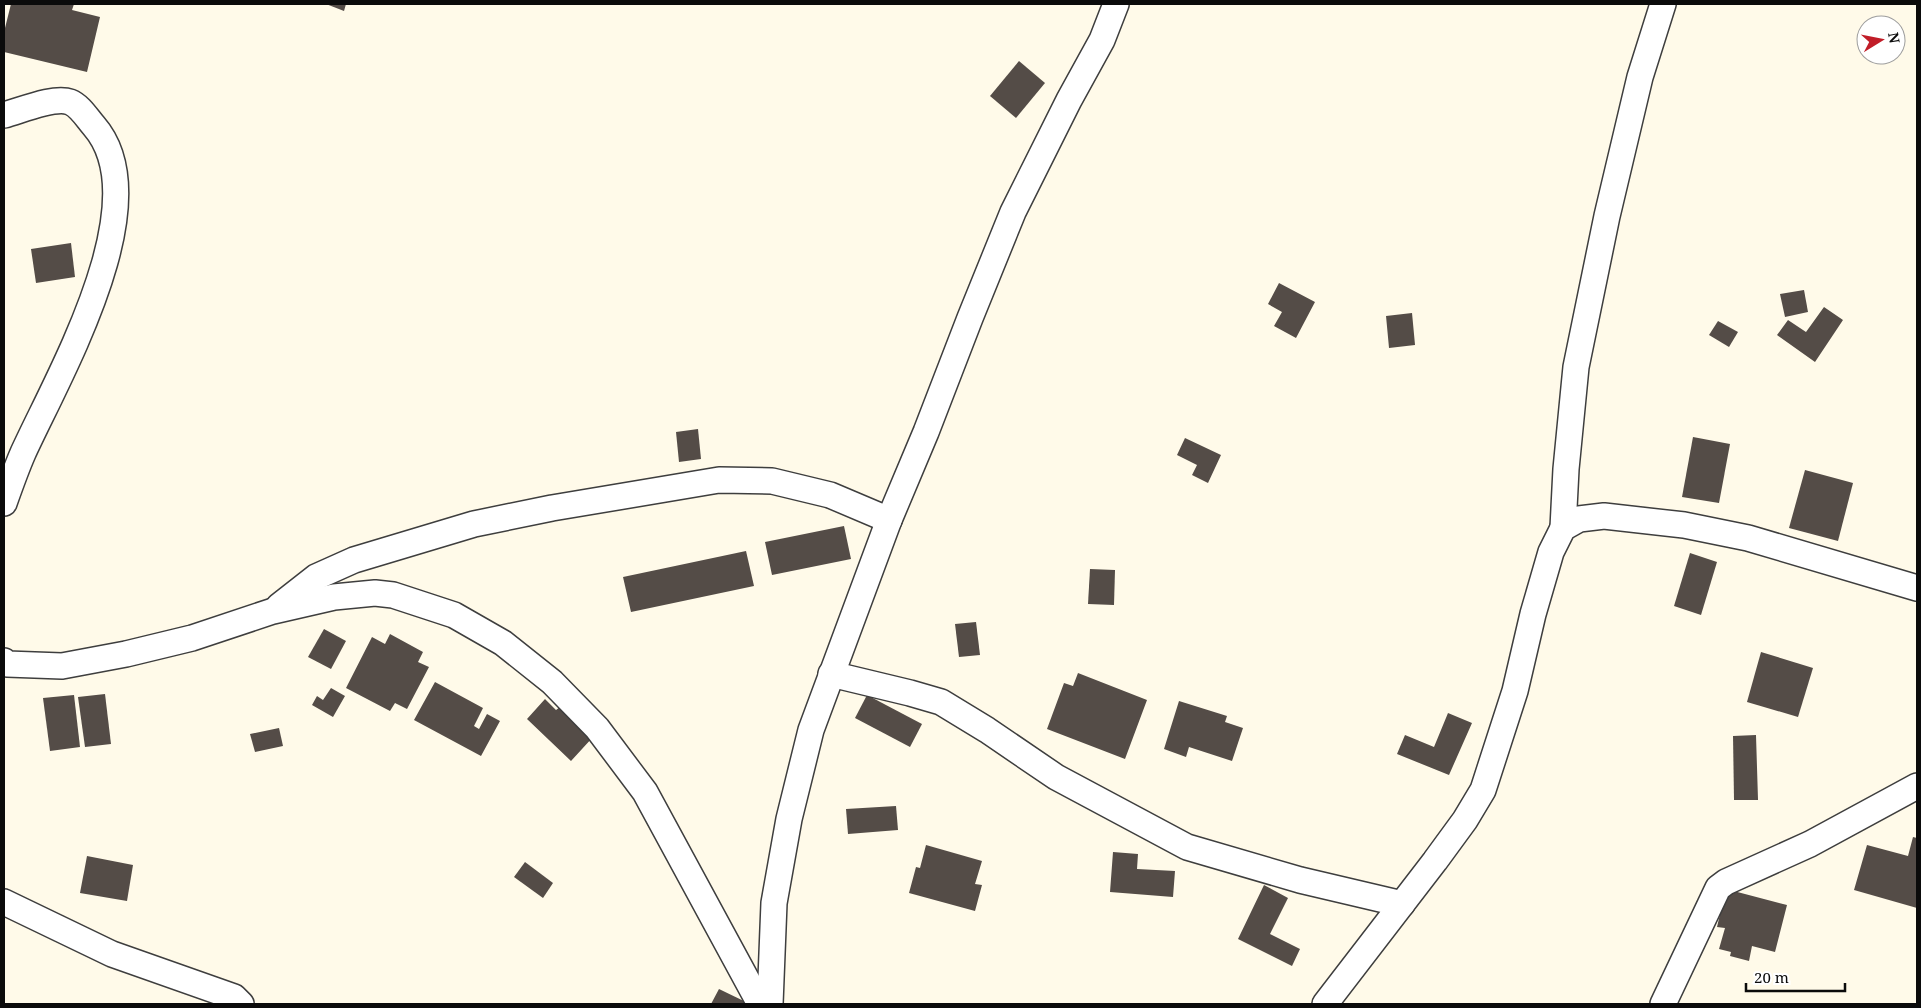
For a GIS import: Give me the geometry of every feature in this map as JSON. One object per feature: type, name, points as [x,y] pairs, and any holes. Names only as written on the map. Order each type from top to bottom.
[{"type":"street","points":[[770,1004],[774,903],[789,819],[811,730],[889,520],[1013,212],[1069,100],[1102,40],[1116,4]]},
{"type":"street","points":[[1325,1004],[1465,820],[1483,790],[1515,691],[1533,614],[1551,552],[1563,528],[1566,469],[1576,367],[1606,216],[1640,77],[1662,4]]},
{"type":"street","points":[[4,115],[56,101],[69,102],[77,106],[103,136],[109,150],[114,174],[116,210],[97,288],[70,356],[22,455],[4,503]]},
{"type":"street","points":[[273,611],[316,578],[354,560],[474,524],[552,508],[720,480],[772,482],[830,495],[889,520]]},
{"type":"street","points":[[1563,528],[1579,519],[1604,516],[1684,525],[1748,538],[1917,588]]},
{"type":"street","points":[[4,661],[7,664],[62,666],[126,654],[192,638],[273,611],[334,597],[375,593],[393,595],[414,600],[454,615],[503,643],[552,682],[598,728],[645,792],[760,1004]]},
{"type":"street","points":[[831,674],[940,702],[987,730],[1056,777],[1187,848],[1300,880],[1402,904]]},
{"type":"street","points":[[1663,1004],[1718,888],[1726,882],[1810,844],[1917,786]]},
{"type":"street","points":[[4,902],[112,954],[234,997],[242,1004]]},
{"type":"building","points":[[11,4],[74,4],[72,10],[100,17],[87,72],[4,52],[4,32]]},
{"type":"building","points":[[326,4],[346,4],[344,11]]},
{"type":"building","points":[[1019,61],[1045,83],[1016,118],[990,96]]},
{"type":"building","points":[[71,243],[75,277],[36,283],[31,249]]},
{"type":"building","points":[[1279,283],[1315,302],[1296,338],[1274,326],[1282,312],[1268,304]]},
{"type":"building","points":[[1804,290],[1808,312],[1785,317],[1780,294]]},
{"type":"building","points":[[1824,307],[1843,320],[1815,362],[1777,335],[1788,320],[1806,332]]},
{"type":"building","points":[[1412,313],[1415,345],[1389,348],[1386,316]]},
{"type":"building","points":[[1718,321],[1738,332],[1729,347],[1709,335]]},
{"type":"building","points":[[698,429],[701,459],[679,462],[676,432]]},
{"type":"building","points":[[1693,437],[1730,444],[1719,503],[1682,497]]},
{"type":"building","points":[[1185,438],[1221,455],[1208,483],[1192,475],[1197,465],[1177,455]]},
{"type":"building","points":[[1805,470],[1853,483],[1838,541],[1789,528]]},
{"type":"building","points":[[844,526],[851,559],[772,575],[765,542]]},
{"type":"building","points":[[746,551],[754,586],[631,612],[623,577]]},
{"type":"building","points":[[1690,553],[1717,562],[1701,615],[1674,606]]},
{"type":"building","points":[[1090,569],[1115,570],[1114,605],[1088,604]]},
{"type":"building","points":[[976,622],[980,655],[959,657],[955,624]]},
{"type":"building","points":[[324,629],[346,641],[331,669],[308,657]]},
{"type":"building","points":[[390,634],[423,652],[418,662],[429,667],[407,709],[395,703],[390,711],[346,688],[372,637],[385,644]]},
{"type":"building","points":[[1761,652],[1813,668],[1798,717],[1747,702]]},
{"type":"building","points":[[1078,673],[1147,700],[1125,759],[1047,729],[1064,683],[1073,686]]},
{"type":"building","points":[[435,682],[483,708],[474,726],[479,729],[487,714],[500,721],[481,756],[414,720]]},
{"type":"building","points":[[331,688],[345,696],[333,717],[312,705],[317,696],[323,700]]},
{"type":"building","points":[[105,694],[111,744],[85,747],[78,697]]},
{"type":"building","points":[[74,695],[80,747],[50,751],[43,698]]},
{"type":"building","points":[[867,695],[922,724],[910,747],[855,718]]},
{"type":"building","points":[[545,699],[556,710],[560,707],[593,737],[571,761],[527,719]]},
{"type":"building","points":[[1179,701],[1227,716],[1225,722],[1243,728],[1232,761],[1189,747],[1186,757],[1164,749]]},
{"type":"building","points":[[1448,713],[1472,723],[1449,775],[1397,754],[1405,735],[1434,747]]},
{"type":"building","points":[[279,728],[283,746],[255,752],[250,734]]},
{"type":"building","points":[[1756,735],[1758,800],[1734,800],[1733,736]]},
{"type":"building","points":[[896,806],[898,830],[848,834],[846,809]]},
{"type":"building","points":[[1913,837],[1917,838],[1917,908],[1854,890],[1867,845],[1908,856]]},
{"type":"building","points":[[926,845],[982,861],[975,884],[982,885],[975,911],[909,893],[916,867],[920,868]]},
{"type":"building","points":[[1113,852],[1138,854],[1137,869],[1175,871],[1173,897],[1110,892]]},
{"type":"building","points":[[87,856],[133,865],[127,901],[80,893]]},
{"type":"building","points":[[525,862],[553,883],[543,898],[514,877]]},
{"type":"building","points":[[1264,885],[1288,898],[1270,934],[1300,949],[1292,966],[1238,939]]},
{"type":"building","points":[[1726,889],[1787,905],[1775,952],[1752,946],[1749,961],[1730,956],[1731,952],[1719,949],[1725,928],[1717,927]]},
{"type":"building","points":[[719,989],[750,1004],[711,1004]]}]
